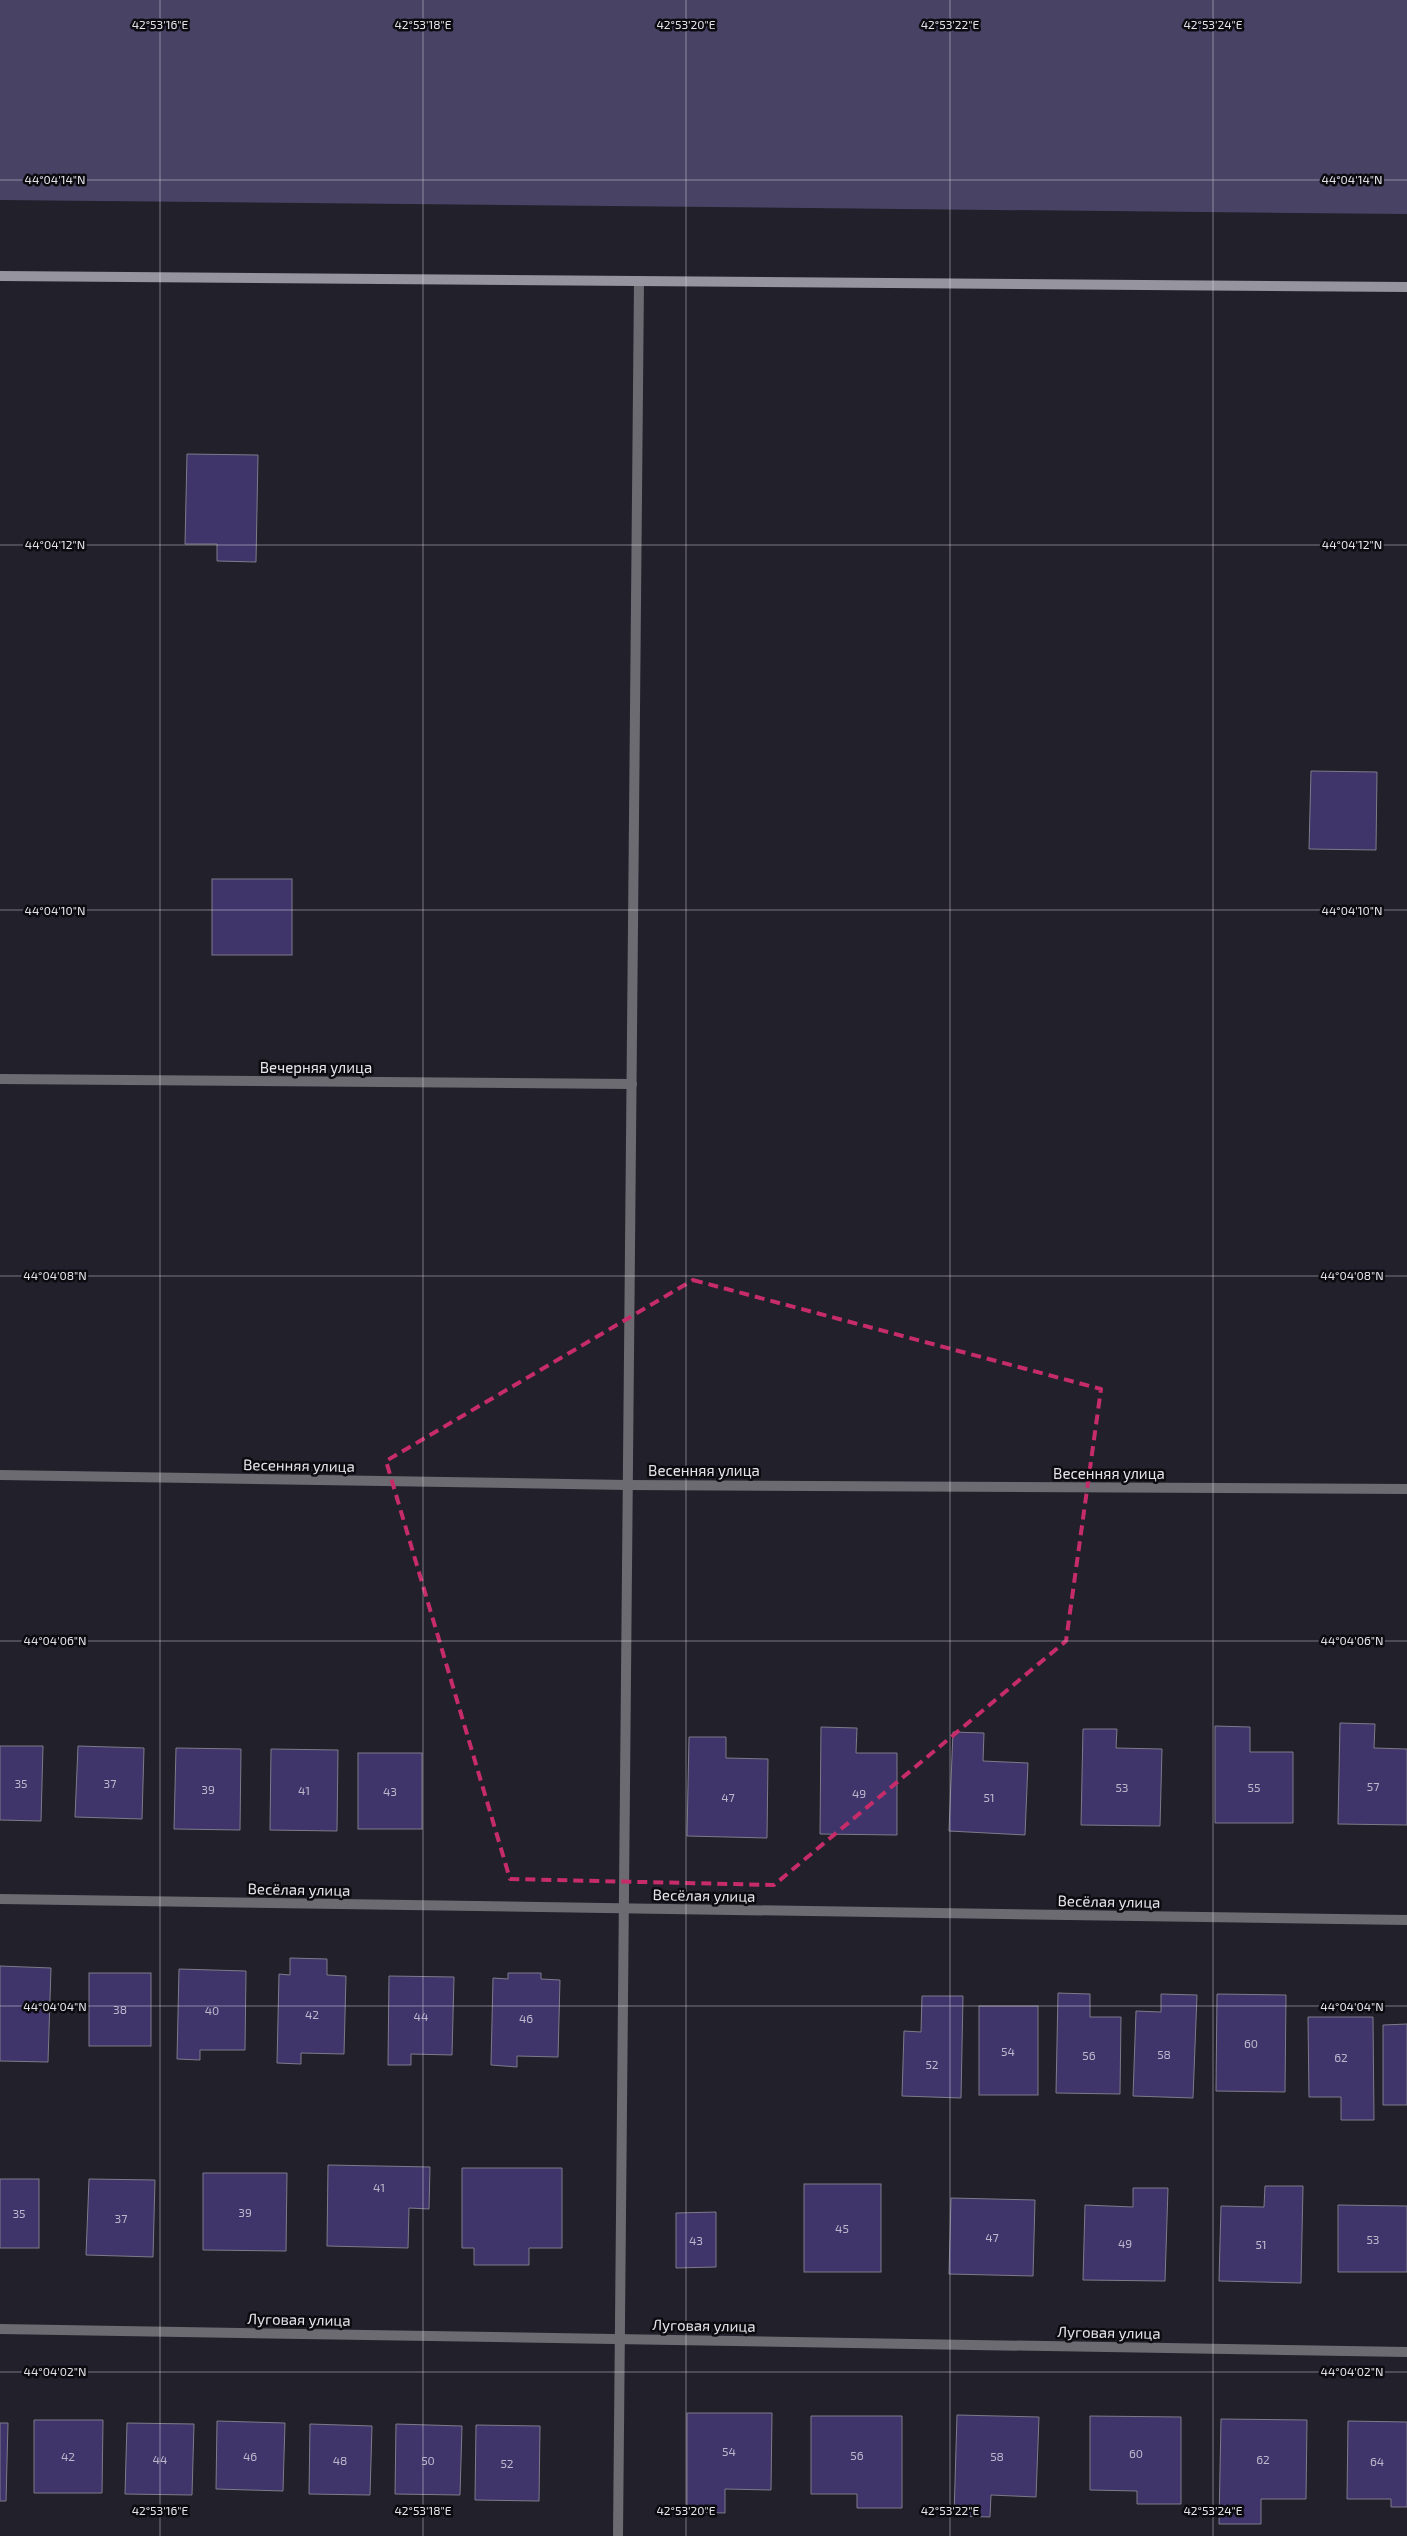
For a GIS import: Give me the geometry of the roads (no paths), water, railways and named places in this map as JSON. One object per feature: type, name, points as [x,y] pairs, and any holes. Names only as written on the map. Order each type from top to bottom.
[{"type":"main road","points":[[0,276],[1407,287]]},
{"type":"street","points":[[618,2536],[640,280]]},
{"type":"street","name":"Вечерняя улица","points":[[0,1079],[632,1084]]},
{"type":"street","name":"Весенняя улица","points":[[0,1475],[628,1485],[1407,1489]]},
{"type":"street","name":"Весёлая улица","points":[[0,1900],[1407,1920]]},
{"type":"street","name":"Луговая улица","points":[[0,2329],[1407,2352]]}]
